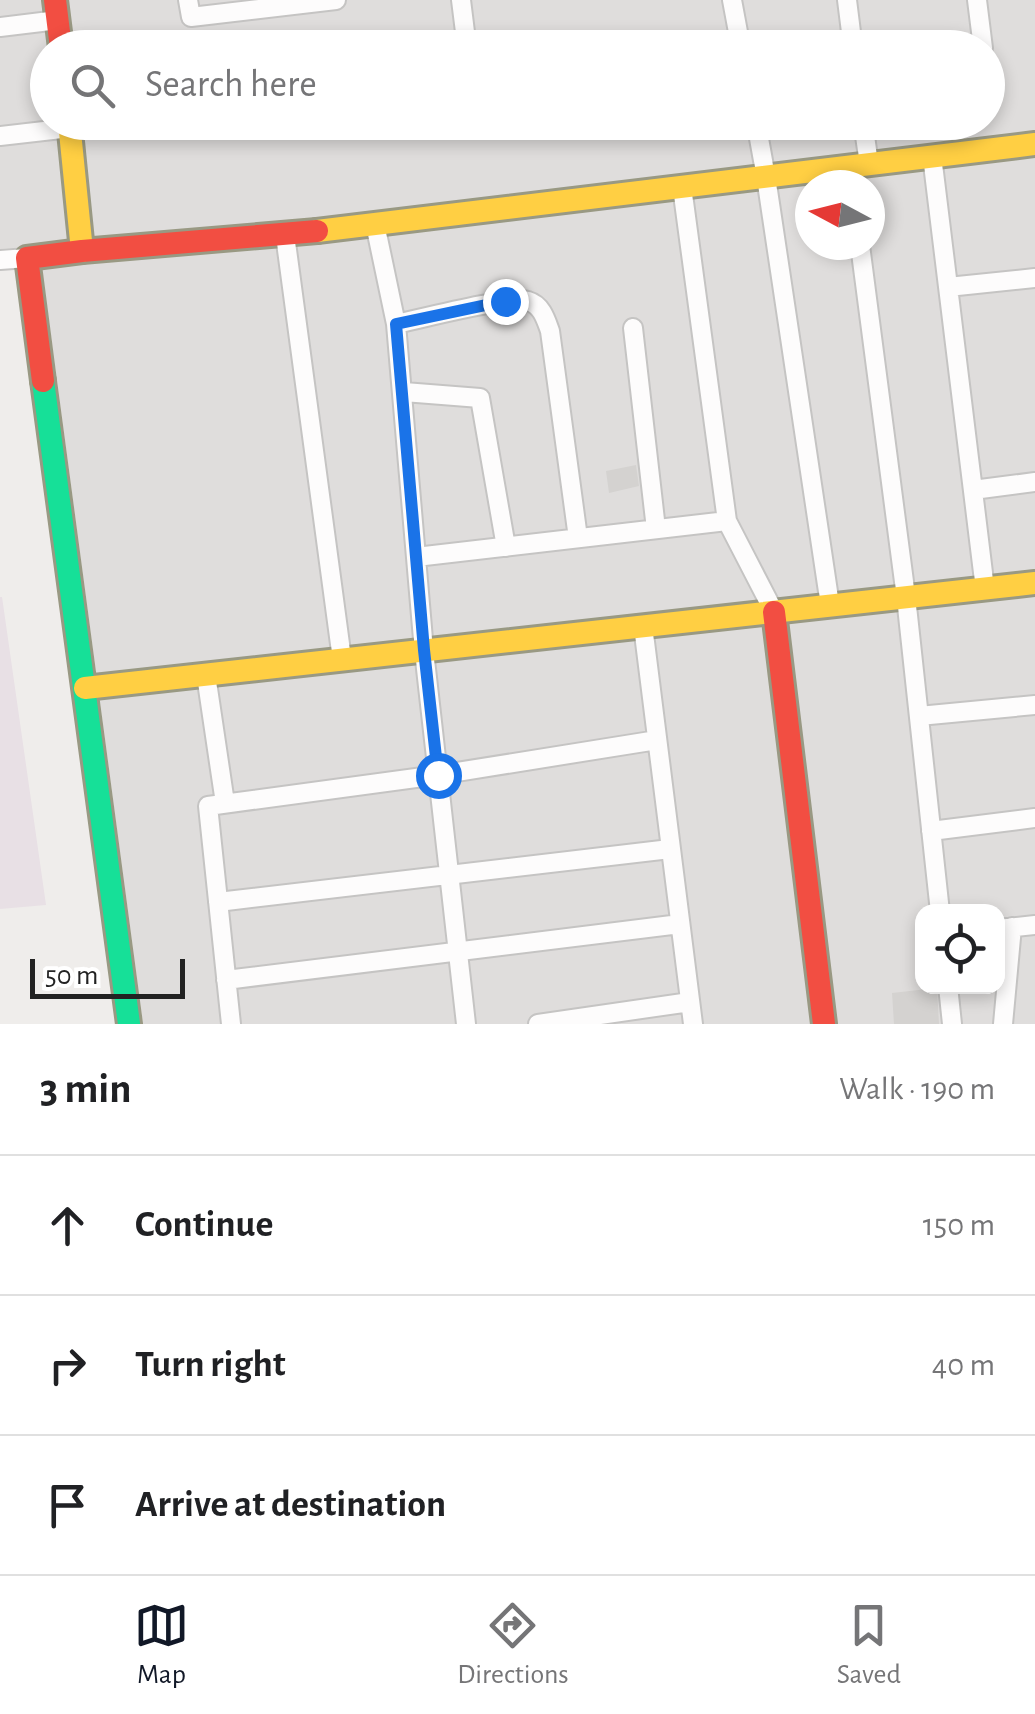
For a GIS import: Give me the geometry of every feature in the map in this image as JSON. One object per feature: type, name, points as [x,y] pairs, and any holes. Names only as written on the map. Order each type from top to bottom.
[{"type":"street","points":[[188,0],[190,18],[336,0]]},
{"type":"street","points":[[461,0],[465,30]]},
{"type":"street","points":[[732,0],[738,30]]},
{"type":"street","points":[[847,0],[851,30]]},
{"type":"street","points":[[977,0],[981,30]]},
{"type":"street","points":[[0,27],[57,10]]},
{"type":"street","points":[[0,136],[30,131]]},
{"type":"street","points":[[71,140],[82,251]]},
{"type":"street","points":[[759,140],[830,604]]},
{"type":"street","points":[[857,170],[861,140]]},
{"type":"street","points":[[866,170],[932,156],[1035,144]]},
{"type":"street","points":[[932,156],[985,589]]},
{"type":"street","points":[[0,260],[285,235],[795,175]]},
{"type":"street","points":[[682,187],[727,522],[774,612],[824,1024]]},
{"type":"street","points":[[375,224],[396,324],[404,392],[424,650],[466,1024]]},
{"type":"street","points":[[285,235],[342,660]]},
{"type":"street","points":[[27,258],[129,1024]]},
{"type":"street","points":[[862,260],[906,597],[939,904]]},
{"type":"street","points":[[948,286],[1035,278]]},
{"type":"street","points":[[396,324],[505,301],[528,301],[543,312],[550,331],[578,538]]},
{"type":"street","points":[[633,328],[656,529]]},
{"type":"street","points":[[404,392],[480,398],[506,546]]},
{"type":"street","points":[[973,490],[1035,482]]},
{"type":"street","points":[[416,556],[727,522]]},
{"type":"street","points":[[86,688],[1035,583]]},
{"type":"street","points":[[643,626],[692,1024]]},
{"type":"street","points":[[206,674],[225,803]]},
{"type":"street","points":[[919,716],[1035,705]]},
{"type":"street","points":[[231,1024],[208,806],[656,740]]},
{"type":"street","points":[[932,831],[1035,818]]},
{"type":"street","points":[[218,902],[670,848]]},
{"type":"street","points":[[226,980],[680,924]]},
{"type":"street","points":[[1005,928],[1035,925]]},
{"type":"street","points":[[949,994],[952,1024]]},
{"type":"street","points":[[1004,994],[1004,1024]]},
{"type":"street","points":[[538,1024],[614,1018],[690,1002]]},
{"type":"shaded area","points":[[0,0],[1035,0],[1035,1024],[143,1024],[39,246],[0,249]]},
{"type":"shaded area","points":[[0,597],[46,905],[0,909]]},
{"type":"building","points":[[636,465],[639,486],[609,493],[606,471]]},
{"type":"building","points":[[915,990],[915,994],[937,994],[939,1024],[894,1024],[892,993]]},
{"type":"traffic: fast","points":[[43,381],[129,1024]]},
{"type":"traffic: slow","points":[[71,140],[82,251]]},
{"type":"traffic: slow","points":[[317,231],[1035,144]]},
{"type":"traffic: slow","points":[[85,688],[1035,583]]},
{"type":"traffic: jam","points":[[55,0],[59,30]]},
{"type":"traffic: jam","points":[[43,381],[27,258],[317,231]]},
{"type":"traffic: jam","points":[[774,612],[824,1024]]},
{"type":"route","points":[[438,775],[396,324],[505,301]]}]
